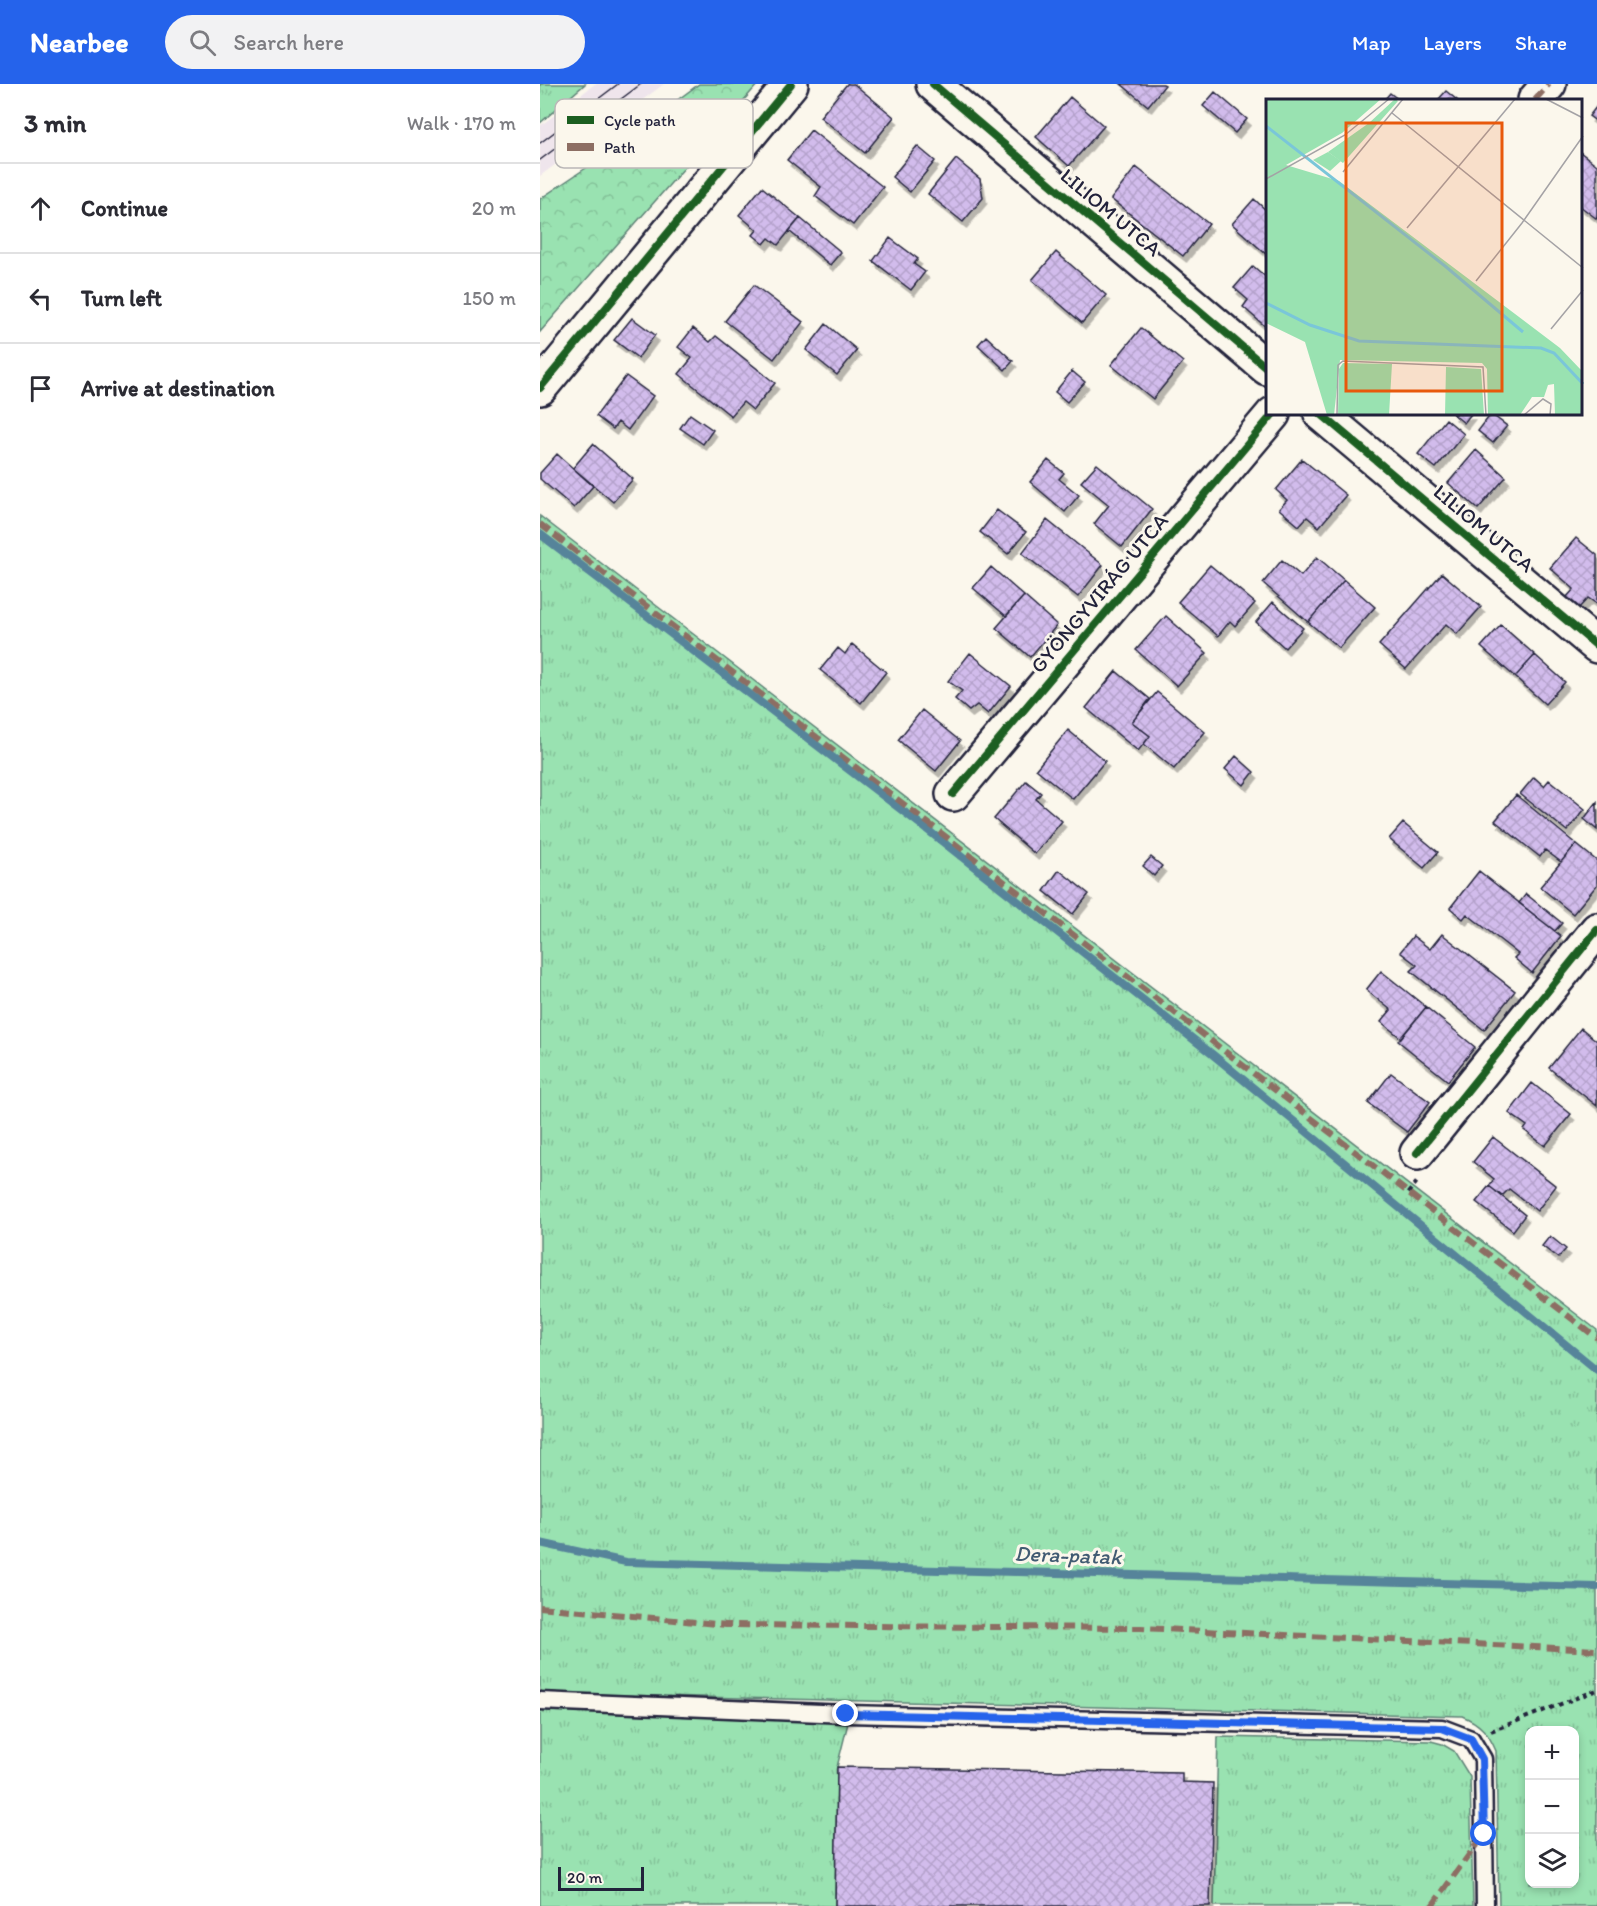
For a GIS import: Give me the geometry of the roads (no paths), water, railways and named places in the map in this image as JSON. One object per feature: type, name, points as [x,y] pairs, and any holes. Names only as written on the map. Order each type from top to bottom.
[{"type":"street","points":[[753,130],[791,84]]},
{"type":"street","name":"LILIOM UTCA","points":[[933,84],[1266,367]]},
{"type":"street","points":[[1536,99],[1549,84]]},
{"type":"street","points":[[540,388],[722,168]]},
{"type":"street","name":"GYÖNGYVIRÁG UTCA","points":[[952,795],[1271,416]]},
{"type":"street","name":"LILIOM UTCA","points":[[1323,416],[1597,646]]},
{"type":"street","points":[[1417,1154],[1597,930]]},
{"type":"lane","points":[[540,1701],[846,1714],[1442,1728],[1471,1739],[1482,1759],[1485,1906]]},
{"type":"waterway","points":[[540,534],[920,824],[1212,1054],[1597,1370]]},
{"type":"waterway","name":"Dera-patak","points":[[540,1543],[626,1562],[1597,1587]]},
{"type":"tram line","points":[[598,99],[618,84]]},
{"type":"tram line","points":[[621,99],[641,84]]},
{"type":"tram line","points":[[540,143],[555,132]]},
{"type":"tram line","points":[[540,160],[555,149]]}]
